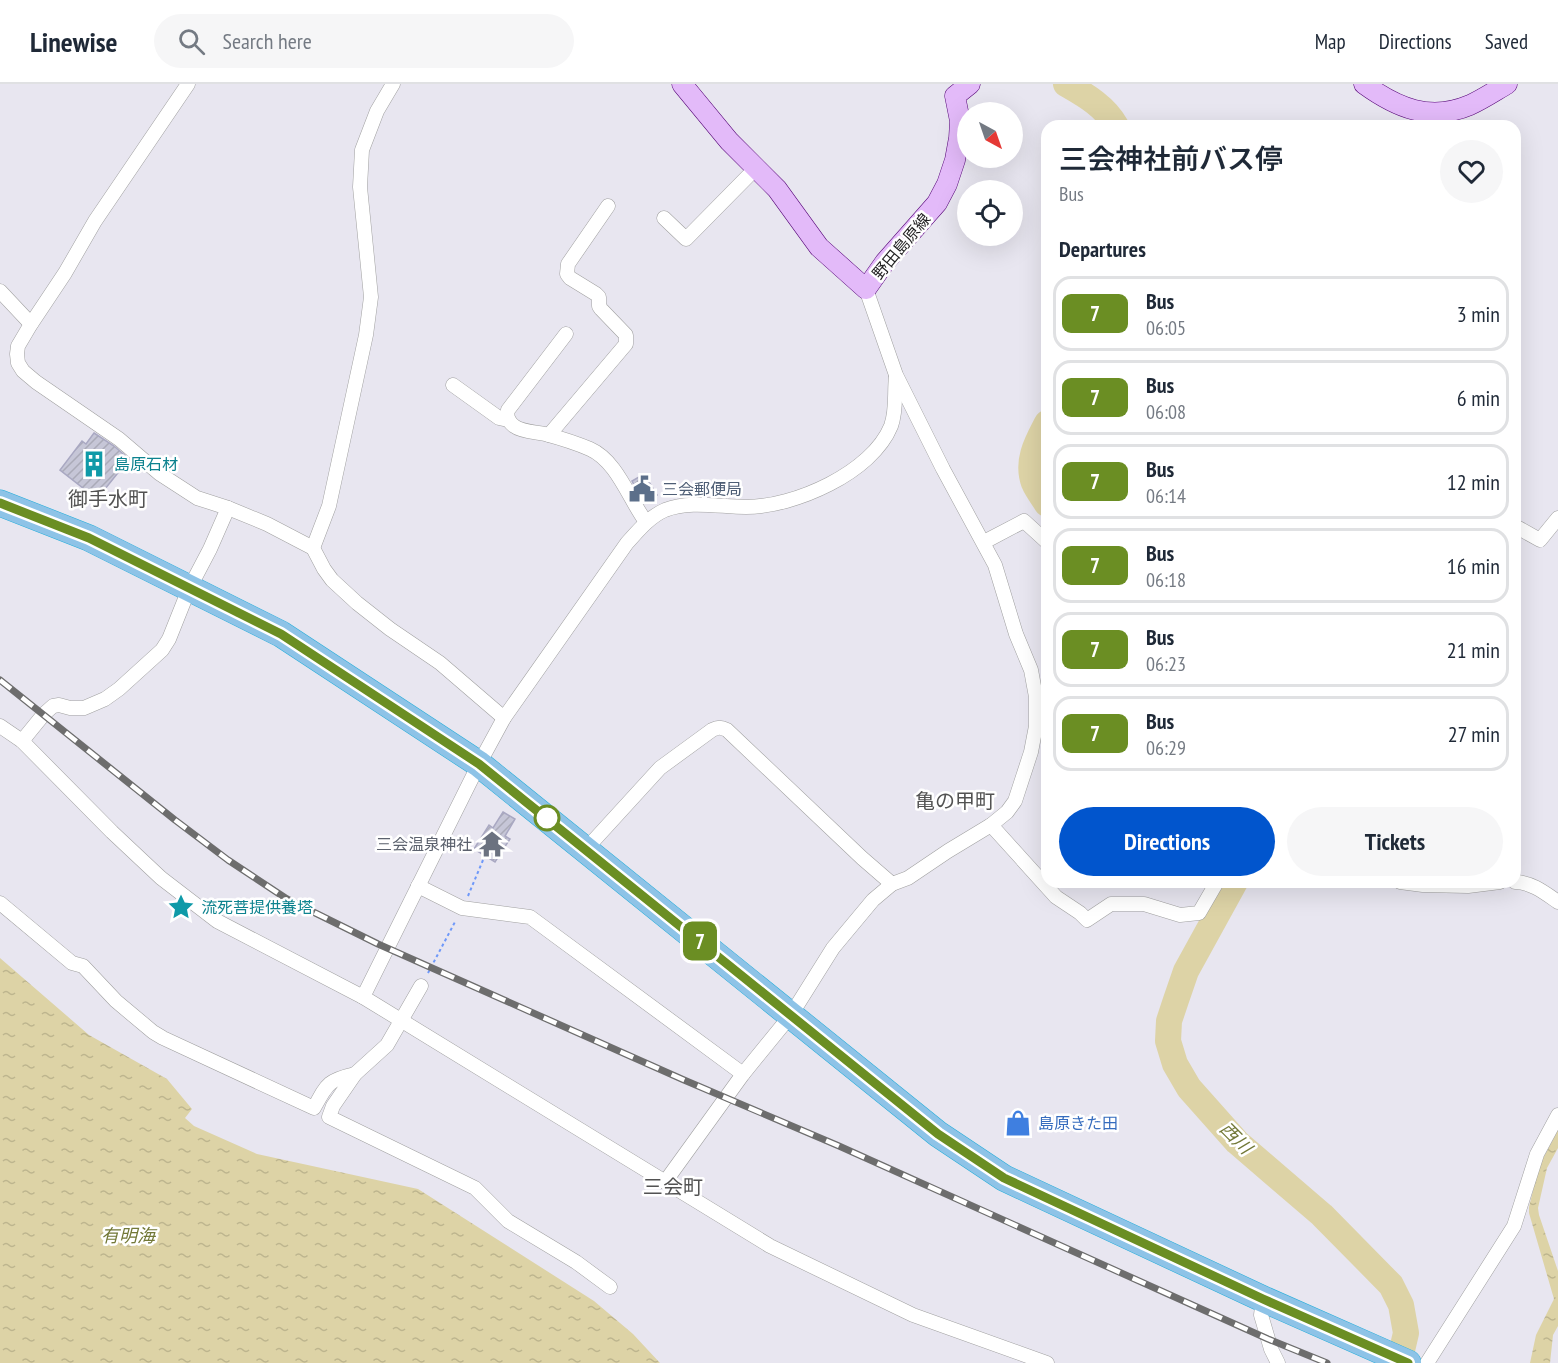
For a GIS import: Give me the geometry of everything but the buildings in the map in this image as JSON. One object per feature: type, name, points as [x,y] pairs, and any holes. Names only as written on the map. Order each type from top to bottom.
[{"type":"highway","points":[[0,503],[89,538],[281,634],[479,764],[938,1134],[1004,1178],[1263,1299],[1398,1358]]},
{"type":"main road","name":"野田島原線","points":[[682,84],[729,141],[777,189],[819,247],[866,289],[885,262],[937,203],[947,184],[959,138],[958,88]]},
{"type":"main road","points":[[1364,84],[1425,119],[1471,104],[1507,84]]},
{"type":"street","points":[[188,84],[95,221],[65,273],[31,324],[18,346],[16,354],[18,363],[23,371],[36,382],[119,440],[160,474],[197,498],[267,524],[313,548],[332,580],[357,603],[440,663],[504,718]]},
{"type":"street","points":[[313,548],[329,506],[366,335],[371,297],[360,187],[363,150],[376,111],[393,84]]},
{"type":"street","points":[[664,218],[686,238],[756,168]]},
{"type":"street","points":[[549,435],[626,344],[626,335],[599,306],[599,297],[567,274],[568,264],[608,206]]},
{"type":"street","points":[[664,1182],[743,1074],[791,1015],[833,948],[873,900],[892,884],[908,878],[991,825],[1007,812],[1015,801],[1031,752],[1036,726],[1036,697],[1031,670],[1016,634],[995,565],[896,375],[866,289]]},
{"type":"street","points":[[0,291],[31,324]]},
{"type":"street","points":[[508,420],[508,410],[566,334]]},
{"type":"street","points":[[363,997],[504,718],[627,543],[646,522],[664,511],[696,505],[766,506],[790,501],[837,481],[876,450],[886,437],[894,415],[896,375]]},
{"type":"street","points":[[453,385],[499,418],[508,420],[518,428],[549,435],[599,454],[616,472],[646,522]]},
{"type":"street","points":[[22,741],[53,706],[84,708],[94,705],[119,689],[155,658],[169,639],[189,589],[228,508]]},
{"type":"street","points":[[1521,529],[1540,540],[1558,518]]},
{"type":"street","points":[[984,542],[1024,521],[1041,537]]},
{"type":"street","points":[[0,726],[22,741],[161,878],[217,921],[363,997],[770,1246],[913,1315],[1047,1363]]},
{"type":"street","points":[[586,849],[660,768],[712,730],[723,727],[892,884]]},
{"type":"street","points":[[991,825],[1041,880]]},
{"type":"street","points":[[1521,882],[1535,887],[1558,902]]},
{"type":"street","points":[[418,886],[462,908],[530,917],[743,1074]]},
{"type":"street","points":[[1048,888],[1056,897],[1087,920],[1111,904],[1144,904],[1180,915],[1199,913],[1214,888]]},
{"type":"street","points":[[0,903],[72,963],[83,966],[116,1001],[153,1032],[192,1052],[314,1108],[323,1091],[334,1080],[355,1074]]},
{"type":"street","points":[[421,986],[387,1045],[355,1074],[333,1106],[329,1117],[475,1188],[508,1221],[576,1262],[610,1287]]},
{"type":"street","points":[[1427,1363],[1514,1226],[1537,1154],[1558,1115]]},
{"type":"street","points":[[1263,1299],[1261,1315],[1271,1349],[1278,1363]]},
{"type":"path","points":[[469,893],[483,860]]},
{"type":"path","points":[[421,986],[462,908]]},
{"type":"water","name":"有明海","points":[[0,958],[89,1035],[167,1079],[192,1109],[185,1118],[194,1126],[257,1154],[418,1189],[594,1301],[633,1334],[660,1363],[0,1363]]},
{"type":"water","points":[[1558,1130],[1558,1148],[1547,1168],[1538,1208],[1558,1271],[1558,1326],[1553,1335],[1550,1363],[1530,1363],[1536,1335],[1554,1299],[1529,1207],[1539,1166]]},
{"type":"waterway","name":"西川","points":[[1066,84],[1100,107],[1112,120]]},
{"type":"waterway","name":"西川","points":[[1041,435],[1031,467],[1034,483],[1041,495]]},
{"type":"waterway","name":"西川","points":[[1232,888],[1186,971],[1169,1021],[1168,1041],[1175,1064],[1189,1088],[1237,1142],[1322,1215],[1391,1285],[1401,1305],[1406,1333],[1399,1363]]},
{"type":"railway","points":[[0,680],[175,820],[228,860],[287,899],[378,944],[839,1146],[1268,1339],[1327,1363]]},
{"type":"bus line","name":"7","points":[[0,503],[89,538],[281,634],[479,764],[938,1134],[1004,1178],[1263,1299],[1408,1363]]},
{"type":"place","name":"島原石材","points":[[94,464]]},
{"type":"place","name":"三会郵便局","points":[[642,489]]},
{"type":"place","name":"三会温泉神社","points":[[492,844]]},
{"type":"place","name":"流死菩提供養塔","points":[[181,907]]},
{"type":"place","name":"島原きた田","points":[[1018,1123]]},
{"type":"district","name":"御手水町","points":[[108,499]]},
{"type":"district","name":"亀の甲町","points":[[955,801]]},
{"type":"district","name":"三会町","points":[[673,1187]]}]
